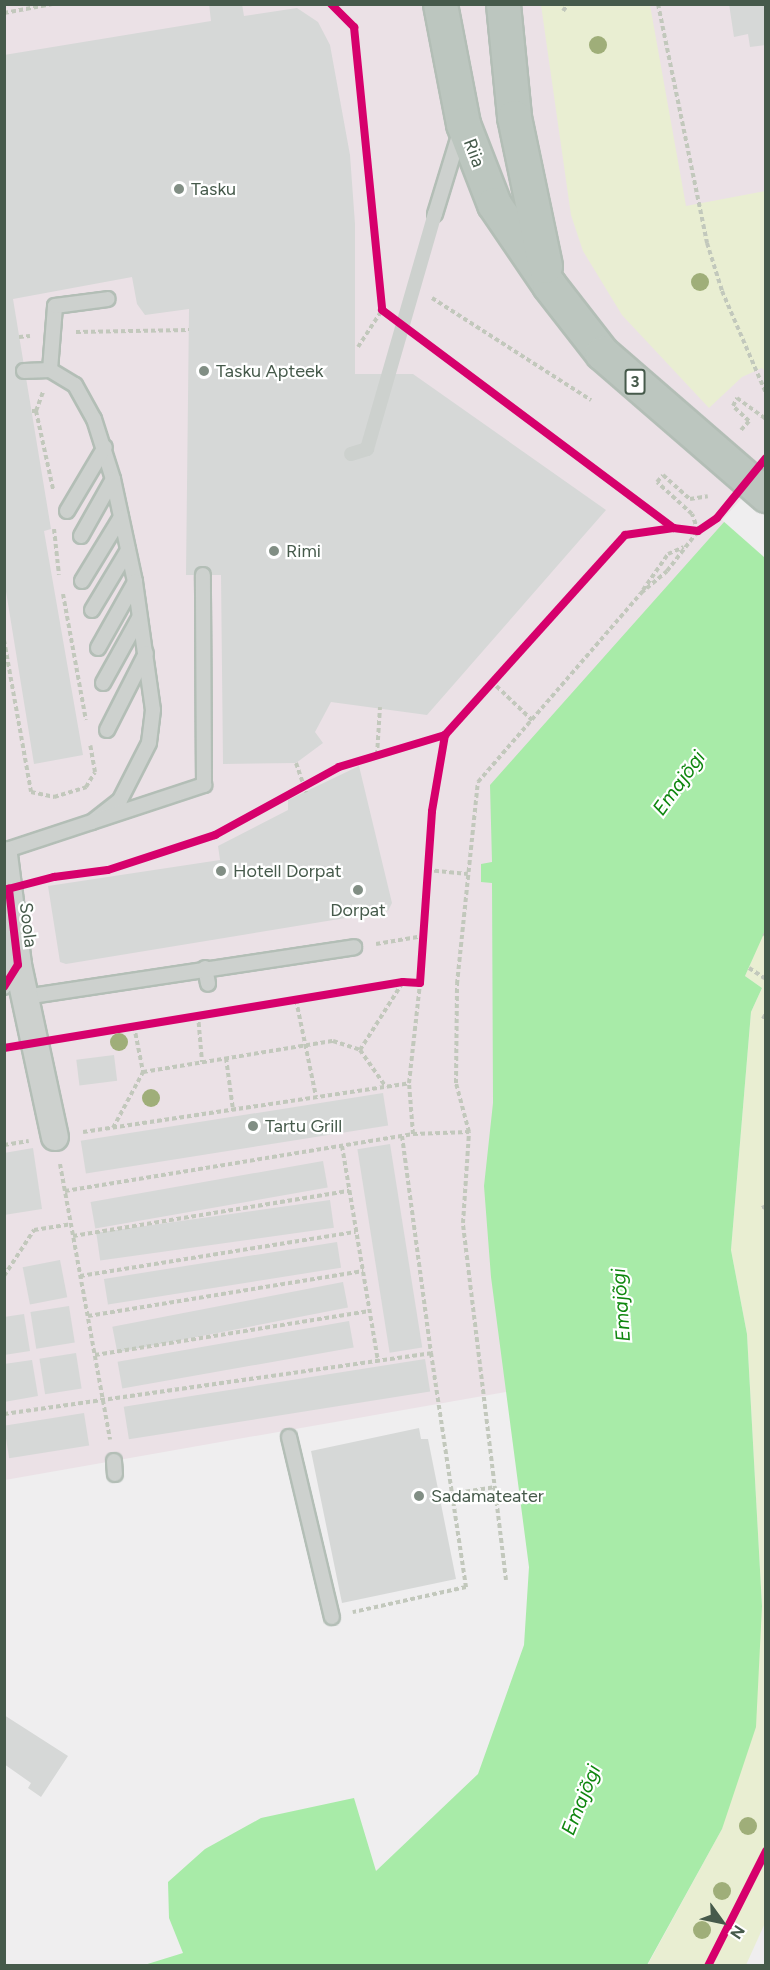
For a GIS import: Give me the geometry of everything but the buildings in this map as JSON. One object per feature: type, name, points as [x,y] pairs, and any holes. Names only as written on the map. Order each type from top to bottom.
[{"type":"highway","name":"Riia","points":[[440,4],[463,124],[494,204],[549,285],[602,353],[765,495]]},
{"type":"highway","name":"Riia","points":[[503,4],[514,117],[549,285]]},
{"type":"street","name":"Soola","points":[[4,853],[18,965],[15,992],[55,1137]]},
{"type":"lane","points":[[351,454],[367,449],[463,124]]},
{"type":"lane","points":[[50,370],[54,306],[108,299]]},
{"type":"lane","points":[[24,371],[50,370],[75,385],[105,447],[135,582],[146,652],[153,710],[149,743],[120,801],[92,822]]},
{"type":"lane","points":[[61,514],[105,447]]},
{"type":"lane","points":[[81,536],[113,478]]},
{"type":"lane","points":[[82,581],[121,517]]},
{"type":"lane","points":[[92,610],[128,550]]},
{"type":"lane","points":[[4,853],[204,785],[203,575]]},
{"type":"lane","points":[[98,648],[135,582]]},
{"type":"lane","points":[[103,683],[139,618]]},
{"type":"lane","points":[[107,730],[146,652]]},
{"type":"lane","points":[[15,992],[354,947]]},
{"type":"lane","points":[[206,968],[208,984]]},
{"type":"lane","points":[[289,1437],[332,1617]]},
{"type":"path","points":[[4,13],[52,4]]},
{"type":"path","points":[[562,11],[568,4]]},
{"type":"path","points":[[658,4],[707,243],[722,291],[765,393]]},
{"type":"path","points":[[421,300],[430,297],[591,400]]},
{"type":"path","points":[[358,347],[382,310],[381,299]]},
{"type":"path","points":[[382,310],[391,312]]},
{"type":"path","points":[[19,336],[189,330]]},
{"type":"path","points":[[741,430],[749,421],[733,406],[737,398],[765,419]]},
{"type":"path","points":[[32,411],[36,411],[54,496]]},
{"type":"path","points":[[506,1580],[463,1223],[469,1132],[456,1083],[457,984],[478,782],[641,593],[667,571],[687,546],[694,530],[692,514],[657,482],[663,475],[690,499],[708,496]]},
{"type":"path","points":[[60,579],[53,536],[61,514]]},
{"type":"path","points":[[694,530],[707,525]]},
{"type":"path","points":[[641,593],[649,577],[668,554],[687,546]]},
{"type":"path","points":[[62,590],[87,725]]},
{"type":"path","points":[[4,640],[31,792],[54,797],[86,787],[95,772],[89,737]]},
{"type":"path","points":[[484,690],[499,672]]},
{"type":"path","points":[[491,681],[532,720]]},
{"type":"path","points":[[377,755],[380,707]]},
{"type":"path","points":[[443,746],[445,735],[453,726]]},
{"type":"path","points":[[54,877],[108,870],[215,835],[339,767],[445,735]]},
{"type":"path","points":[[296,763],[306,792]]},
{"type":"path","points":[[427,881],[428,858]]},
{"type":"path","points":[[427,870],[468,874]]},
{"type":"path","points":[[422,947],[423,922]]},
{"type":"path","points":[[354,947],[423,936]]},
{"type":"path","points":[[748,968],[765,979]]},
{"type":"path","points":[[413,1134],[409,1083],[420,971]]},
{"type":"path","points":[[360,1050],[403,982]]},
{"type":"path","points":[[392,984],[420,983]]},
{"type":"path","points":[[285,1001],[306,998]]},
{"type":"path","points":[[296,1000],[308,1045],[316,1097]]},
{"type":"path","points":[[763,1019],[765,1013]]},
{"type":"path","points":[[188,1017],[209,1014]]},
{"type":"path","points":[[198,1015],[202,1063]]},
{"type":"path","points":[[124,1028],[145,1024]]},
{"type":"path","points":[[113,1128],[143,1072],[134,1026]]},
{"type":"path","points":[[143,1072],[333,1041],[360,1050],[386,1087]]},
{"type":"path","points":[[226,1058],[232,1110]]},
{"type":"path","points":[[115,1468],[55,1137],[409,1083]]},
{"type":"path","points":[[65,1191],[413,1134],[469,1132]]},
{"type":"path","points":[[332,1617],[466,1587],[402,1136]]},
{"type":"path","points":[[342,1146],[378,1362]]},
{"type":"path","points":[[73,1236],[349,1191]]},
{"type":"path","points":[[4,1276],[33,1230],[71,1224]]},
{"type":"path","points":[[80,1275],[356,1232]]},
{"type":"path","points":[[88,1316],[363,1271]]},
{"type":"path","points":[[95,1355],[369,1311]]},
{"type":"path","points":[[4,1414],[431,1353]]},
{"type":"path","points":[[452,1494],[495,1487]]},
{"type":"shaded area","points":[[5,5],[765,5],[765,485],[511,1391],[5,1480]]},
{"type":"shaded area","points":[[541,5],[650,5],[686,206],[765,191],[765,371],[762,368],[742,377],[709,408],[622,315],[583,251],[571,215]]},
{"type":"shaded area","points":[[765,929],[765,1923],[746,1965],[647,1966],[722,1829],[762,1606],[747,1334],[731,1250],[751,1012],[762,988],[745,976]]},
{"type":"water","name":"Emajõgi","points":[[765,476],[766,929],[745,976],[762,988],[751,1012],[731,1250],[747,1334],[762,1606],[756,1727],[722,1829],[647,1965],[141,1966],[183,1953],[169,1918],[168,1882],[205,1849],[261,1818],[354,1798],[376,1871],[478,1774],[524,1645],[529,1567],[491,1277],[484,1186],[493,1103],[492,883],[481,882],[481,864],[492,862],[490,785]]},
{"type":"pier","points":[[766,473],[765,558],[722,520]]},
{"type":"cycle path","points":[[331,4],[354,27],[382,310],[673,528]]},
{"type":"cycle path","points":[[4,1048],[403,982],[420,983],[432,811],[445,735],[625,535],[673,528],[698,531],[717,518],[766,458]]},
{"type":"cycle path","points":[[4,890],[54,877],[108,870],[215,835],[339,767],[445,735]]},
{"type":"cycle path","points":[[4,987],[18,965],[9,889]]},
{"type":"cycle path","points":[[708,1966],[766,1851]]},
{"type":"place","name":"Tasku","points":[[179,189]]},
{"type":"place","name":"Tasku Apteek","points":[[204,371]]},
{"type":"place","name":"Rimi","points":[[274,551]]},
{"type":"place","name":"Hotell Dorpat","points":[[221,871]]},
{"type":"place","name":"Dorpat","points":[[358,890]]},
{"type":"place","name":"Tartu Grill","points":[[253,1126]]},
{"type":"place","name":"Sadamateater","points":[[419,1496]]}]
